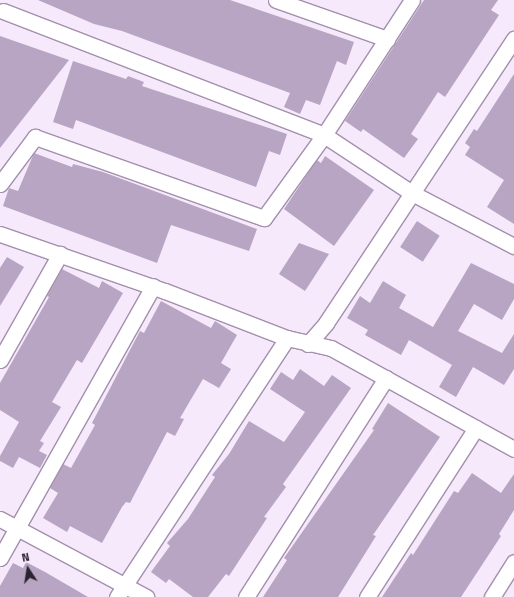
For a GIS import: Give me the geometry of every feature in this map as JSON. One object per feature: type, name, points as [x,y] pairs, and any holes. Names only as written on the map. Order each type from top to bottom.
[{"type":"street","points":[[276,0],[387,40]]},
{"type":"street","points":[[0,184],[36,137],[264,218],[324,135],[412,0]]},
{"type":"street","points":[[5,9],[324,135],[412,194],[514,246]]},
{"type":"street","points":[[308,344],[326,323],[514,39]]},
{"type":"street","points":[[0,234],[153,286],[287,338],[331,348],[514,449]]},
{"type":"street","points":[[0,360],[60,254]]},
{"type":"street","points":[[0,558],[153,286]]},
{"type":"street","points":[[121,591],[287,338]]},
{"type":"street","points":[[246,597],[386,378]]},
{"type":"street","points":[[367,597],[476,428]]},
{"type":"street","points":[[0,519],[121,591],[146,597]]},
{"type":"street","points":[[492,597],[514,562]]},
{"type":"building","points":[[38,0],[230,0],[354,42],[346,65],[337,61],[320,105],[306,100],[300,114],[284,107],[290,93],[122,31],[94,24]]},
{"type":"building","points":[[424,0],[498,0],[491,10],[499,15],[445,97],[438,92],[411,134],[418,139],[404,158],[363,129],[361,132],[345,121]]},
{"type":"building","points":[[0,36],[69,60],[0,148]]},
{"type":"building","points":[[73,61],[126,79],[128,76],[144,82],[142,86],[287,134],[280,155],[269,151],[256,187],[76,120],[73,129],[53,122]]},
{"type":"building","points":[[514,74],[514,224],[487,207],[504,180],[465,155],[470,147],[465,143],[474,129],[477,131]]},
{"type":"building","points":[[34,153],[72,167],[73,164],[103,172],[257,229],[249,251],[171,225],[157,263],[3,206],[9,188],[18,191]]},
{"type":"building","points":[[325,156],[374,190],[334,246],[284,209],[317,160],[321,163]]},
{"type":"building","points":[[417,221],[440,236],[423,262],[400,247]]},
{"type":"building","points":[[299,243],[329,254],[305,291],[279,274]]},
{"type":"building","points":[[7,257],[24,267],[0,306],[0,268]]},
{"type":"building","points":[[471,263],[514,284],[514,299],[502,320],[474,304],[458,331],[502,353],[514,334],[514,369],[504,385],[473,367],[456,397],[439,387],[452,365],[409,340],[401,355],[365,335],[368,330],[347,318],[360,296],[370,303],[383,281],[406,295],[399,308],[433,327]]},
{"type":"building","points":[[62,269],[99,288],[102,281],[123,293],[82,363],[77,360],[52,402],[61,407],[40,441],[44,443],[39,451],[47,455],[40,468],[19,457],[13,468],[0,461],[0,456],[19,422],[0,410],[0,383],[49,297],[47,296]]},
{"type":"building","points":[[161,301],[211,328],[215,321],[237,335],[221,363],[231,369],[219,388],[203,379],[180,418],[184,419],[175,436],[167,432],[130,503],[126,502],[122,507],[102,543],[70,526],[67,532],[43,518],[58,493],[50,488],[63,464],[71,468],[95,425],[92,423],[140,331],[144,333]]},
{"type":"building","points":[[300,369],[324,386],[332,375],[351,388],[283,484],[286,487],[264,517],[267,518],[229,576],[226,574],[208,597],[193,597],[169,579],[166,583],[151,572],[170,546],[167,543],[188,519],[215,477],[212,475],[229,454],[249,421],[284,442],[305,412],[270,389],[281,372],[293,380]]},
{"type":"building","points":[[388,403],[440,437],[373,535],[376,536],[338,597],[263,597],[287,560],[284,558],[374,430],[372,429]]},
{"type":"building","points":[[472,473],[501,493],[514,474],[514,510],[499,534],[501,536],[461,597],[382,597],[411,553],[413,555],[454,491],[458,493]]},
{"type":"building","points":[[26,562],[88,597],[0,597],[0,586],[13,563],[23,568]]}]
